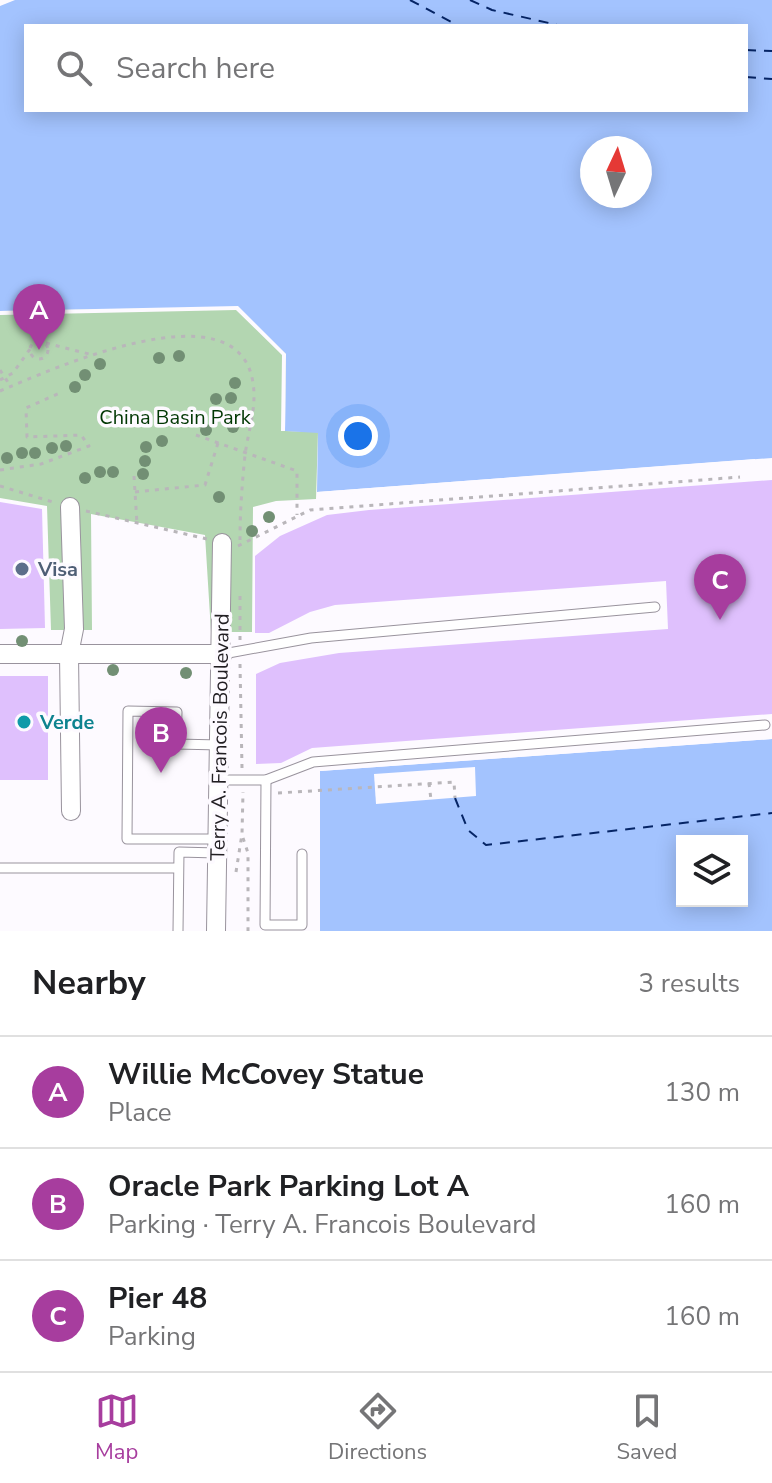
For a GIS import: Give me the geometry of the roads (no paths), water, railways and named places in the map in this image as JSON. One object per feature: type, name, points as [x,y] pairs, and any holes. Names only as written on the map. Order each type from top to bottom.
[{"type":"street","points":[[70,507],[74,636],[69,654],[71,811]]},
{"type":"street","name":"Terry A. Francois Boulevard","points":[[216,931],[220,745],[231,653],[231,545]]},
{"type":"street","points":[[0,654],[231,653]]},
{"type":"lane","points":[[231,653],[311,638],[655,607]]},
{"type":"lane","points":[[217,846],[127,839],[128,711],[177,712],[176,744],[220,745]]},
{"type":"lane","points":[[219,780],[266,780],[313,762],[765,725]]},
{"type":"lane","points":[[266,780],[265,925],[302,925],[302,854]]},
{"type":"lane","points":[[178,931],[179,852],[217,846]]},
{"type":"lane","points":[[0,868],[178,868]]},
{"type":"water","points":[[15,0],[772,0],[772,458],[317,492],[318,433],[285,431],[286,354],[238,307],[0,311],[0,6]]},
{"type":"water","points":[[772,739],[772,931],[320,931],[320,771]]},
{"type":"place","name":"Willie McCovey Statue","points":[[39,350]]},
{"type":"place","name":"Visa","points":[[22,569]]},
{"type":"place","name":"Pier 48","points":[[720,620]]},
{"type":"place","name":"Verde","points":[[24,722]]},
{"type":"place","name":"Oracle Park Parking Lot A","points":[[161,773]]},
{"type":"park label","name":"China Basin Park","points":[[175,417]]}]
